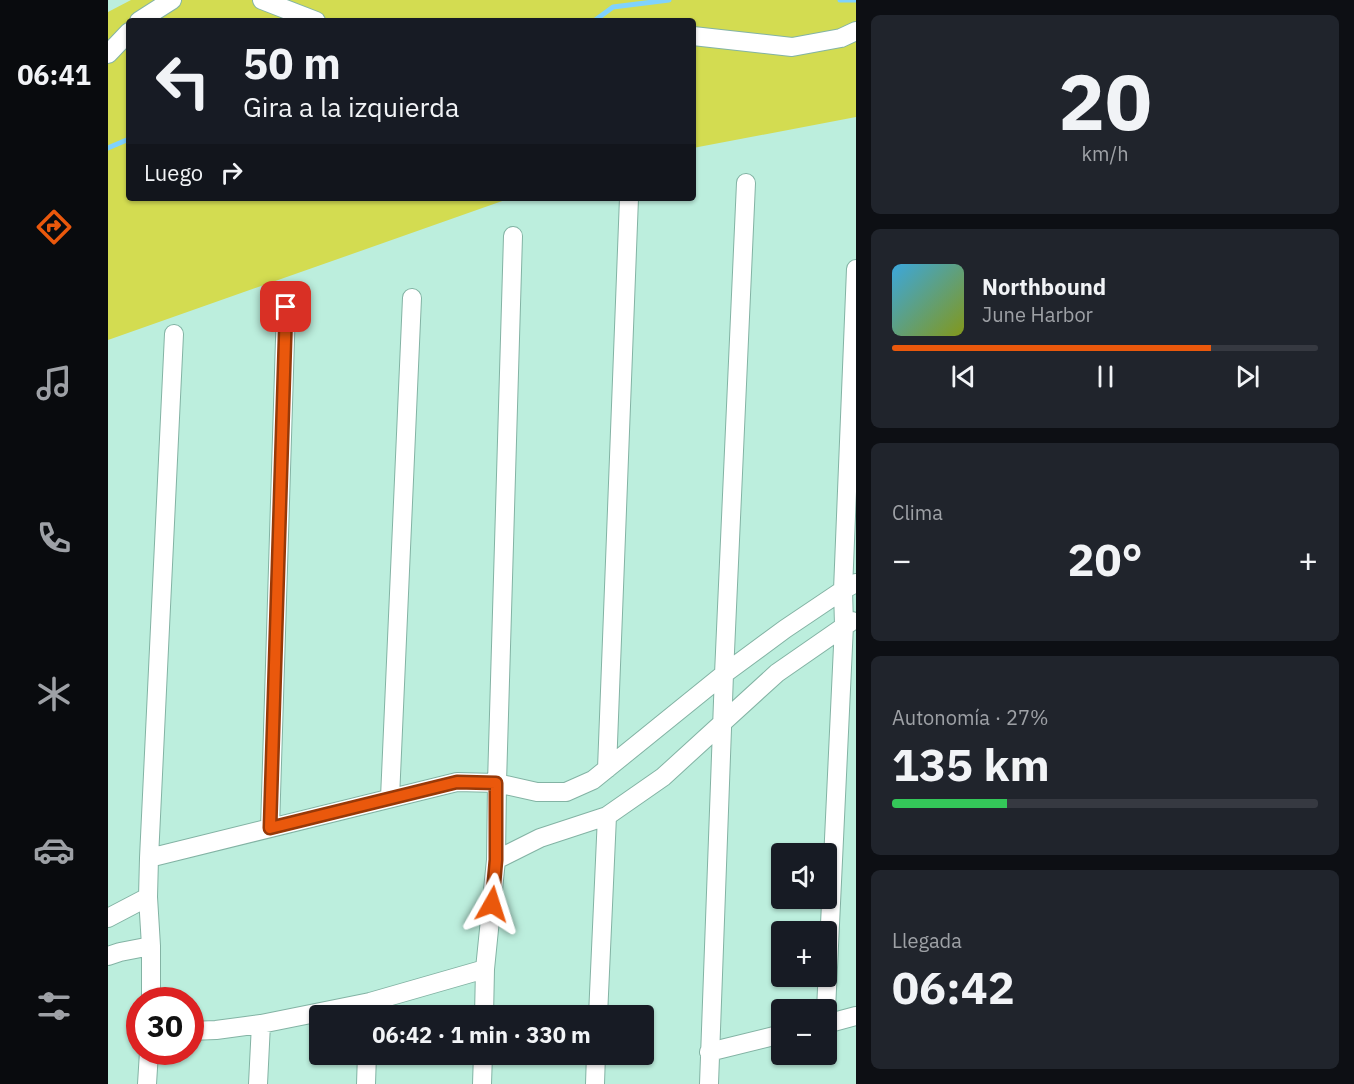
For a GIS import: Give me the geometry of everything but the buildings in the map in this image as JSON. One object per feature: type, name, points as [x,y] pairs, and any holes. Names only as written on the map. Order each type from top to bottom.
[{"type":"street","points":[[144,18],[172,0]]},
{"type":"street","points":[[262,0],[308,18]]},
{"type":"street","points":[[696,36],[792,47],[841,38],[856,31]]},
{"type":"street","points":[[108,54],[126,35]]},
{"type":"street","points":[[709,1084],[724,674],[746,183]]},
{"type":"street","points":[[607,769],[629,201]]},
{"type":"street","points":[[483,1005],[484,969],[496,860],[496,783],[513,236]]},
{"type":"street","points":[[827,999],[850,622],[856,269]]},
{"type":"street","points":[[390,798],[412,298]]},
{"type":"street","points":[[270,828],[286,307]]},
{"type":"street","points":[[150,987],[149,858],[174,334]]},
{"type":"street","points":[[149,858],[457,782],[496,783],[537,792],[566,792],[593,780],[724,674],[849,586]]},
{"type":"street","points":[[496,860],[540,838],[607,816],[663,777],[777,673],[850,622]]},
{"type":"street","points":[[598,1005],[607,816]]},
{"type":"street","points":[[108,918],[148,897]]},
{"type":"street","points":[[108,956],[151,946]]},
{"type":"street","points":[[380,1005],[484,969]]},
{"type":"street","points":[[837,1021],[856,1016]]},
{"type":"street","points":[[204,1030],[309,1017]]},
{"type":"street","points":[[258,1084],[261,1024]]},
{"type":"street","points":[[709,1052],[771,1037]]},
{"type":"street","points":[[147,1084],[148,1065]]},
{"type":"street","points":[[366,1084],[367,1065]]},
{"type":"street","points":[[482,1084],[483,1065]]},
{"type":"street","points":[[595,1084],[596,1065]]},
{"type":"green space","points":[[131,0],[856,0],[856,117],[696,147],[696,18],[126,18],[126,201],[502,201],[108,340],[108,12]]},
{"type":"waterway","points":[[598,18],[613,7],[669,0]]},
{"type":"waterway","points":[[840,0],[856,0]]},
{"type":"waterway","points":[[108,148],[126,140]]},
{"type":"route","points":[[286,307],[270,828],[457,782],[496,783],[496,860],[492,904]]}]
